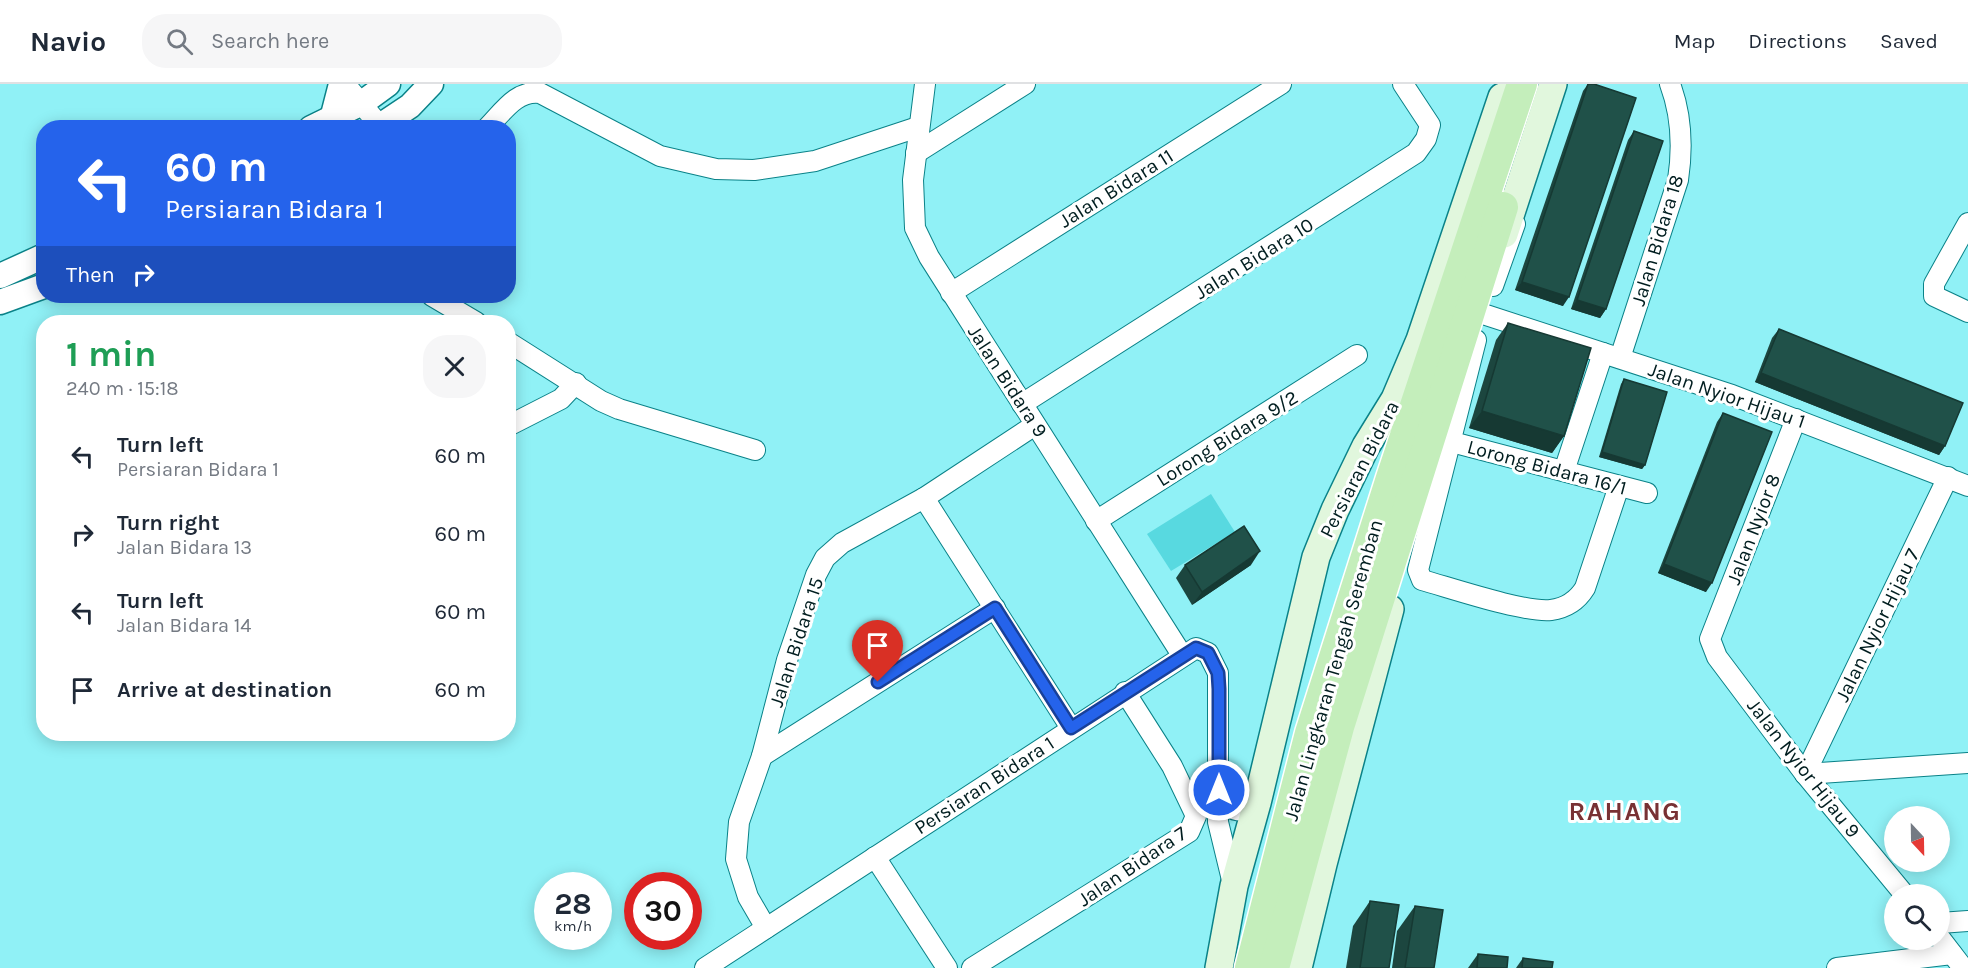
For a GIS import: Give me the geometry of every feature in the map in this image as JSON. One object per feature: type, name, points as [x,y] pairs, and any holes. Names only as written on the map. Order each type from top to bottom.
[{"type":"main road","name":"Persiaran Bidara","points":[[1219,968],[1234,886],[1257,803],[1316,557],[1366,446],[1395,399],[1420,340],[1506,84]]},
{"type":"main road","name":"Persiaran Bidara","points":[[1391,478],[1522,84]]},
{"type":"main road","name":"Jalan Lingkaran Tengah Seremban","points":[[1274,968],[1339,727],[1542,84]]},
{"type":"main road","points":[[1298,968],[1399,571],[1553,84]]},
{"type":"main road","name":"Jalan Lingkaran Tengah Seremban","points":[[1250,968],[1311,733],[1391,478]]},
{"type":"street","points":[[323,120],[343,84],[377,90]]},
{"type":"street","points":[[389,120],[431,84]]},
{"type":"street","name":"Jalan Bidara 9","points":[[925,84],[913,180],[915,228],[929,257],[951,293],[1182,655]]},
{"type":"street","points":[[916,153],[1025,84]]},
{"type":"street","name":"Jalan Bidara 11","points":[[951,293],[1281,84]]},
{"type":"street","name":"Jalan Bidara 10","points":[[1022,404],[1416,153],[1426,139],[1430,125],[1403,84]]},
{"type":"street","points":[[1565,84],[1483,314],[1448,441],[1418,576],[1422,580],[1540,610],[1568,605],[1578,599],[1586,588],[1619,486]]},
{"type":"street","name":"Jalan Bidara 18","points":[[1563,471],[1611,356],[1678,180],[1682,155],[1680,120],[1670,84]]},
{"type":"street","points":[[377,90],[385,120]]},
{"type":"street","points":[[326,120],[377,90]]},
{"type":"street","points":[[495,120],[516,98],[528,91],[540,93],[660,156],[716,169],[754,170],[815,161],[918,127]]},
{"type":"street","points":[[1968,223],[1934,284],[1934,296],[1968,312]]},
{"type":"street","points":[[0,276],[36,260]]},
{"type":"street","points":[[0,302],[36,289]]},
{"type":"street","points":[[444,303],[464,315]]},
{"type":"street","name":"Jalan Nyior Hijau 1","points":[[1483,314],[1796,419],[1968,486]]},
{"type":"street","points":[[516,347],[601,401],[619,409],[755,450]]},
{"type":"street","name":"Lorong Bidara 9/2","points":[[1096,521],[1358,355]]},
{"type":"street","points":[[516,422],[561,399],[576,383]]},
{"type":"street","name":"Jalan Nyior 8","points":[[1710,639],[1796,419]]},
{"type":"street","name":"Jalan Bidara 15","points":[[766,928],[748,897],[736,859],[739,822],[762,756],[787,660],[816,575],[825,558],[842,543],[924,498],[1035,425]]},
{"type":"street","name":"Lorong Bidara 16/1","points":[[1448,441],[1647,493]]},
{"type":"street","name":"Jalan Nyior Hijau 7","points":[[1805,774],[1948,477]]},
{"type":"street","points":[[924,498],[1071,728]]},
{"type":"street","points":[[762,756],[995,608]]},
{"type":"street","name":"Jalan Nyior Hijau 9","points":[[1710,639],[1717,657],[1805,774],[1896,884]]},
{"type":"street","points":[[1182,655],[1196,648],[1208,653],[1218,673],[1218,822],[1234,886]]},
{"type":"street","name":"Persiaran Bidara 1","points":[[705,968],[1182,655]]},
{"type":"street","name":"Jalan Bidara 7","points":[[972,968],[1189,832],[1196,816],[1188,794],[1125,692]]},
{"type":"street","points":[[1805,774],[1968,763]]},
{"type":"street","points":[[1219,790],[1226,806],[1236,812],[1248,810],[1257,803]]},
{"type":"street","points":[[875,857],[947,968]]},
{"type":"street","points":[[1950,922],[1968,921]]},
{"type":"street","points":[[1837,968],[1952,953]]},
{"type":"shaded area","points":[[1211,494],[1235,532],[1171,571],[1147,534]]},
{"type":"building","points":[[1588,84],[1636,98],[1569,297],[1522,282]]},
{"type":"building","points":[[1634,131],[1663,141],[1606,309],[1577,300]]},
{"type":"building","points":[[1508,323],[1591,348],[1564,436],[1482,411]]},
{"type":"building","points":[[1779,329],[1963,403],[1945,446],[1761,373]]},
{"type":"building","points":[[1624,379],[1667,392],[1645,465],[1602,452]]},
{"type":"building","points":[[1723,413],[1772,432],[1712,583],[1664,564]]},
{"type":"building","points":[[1244,526],[1260,551],[1202,592],[1185,565]]},
{"type":"building","points":[[1370,901],[1399,905],[1389,968],[1360,968]]},
{"type":"building","points":[[1415,906],[1443,910],[1434,968],[1405,968]]},
{"type":"building","points":[[1478,954],[1508,957],[1507,968],[1477,968]]},
{"type":"building","points":[[1523,958],[1553,962],[1552,968],[1522,968]]},
{"type":"district","name":"RAHANG","points":[[1625,811]]},
{"type":"route","points":[[878,682],[995,608],[1071,728],[1196,648],[1208,653],[1218,673],[1219,790]]}]
